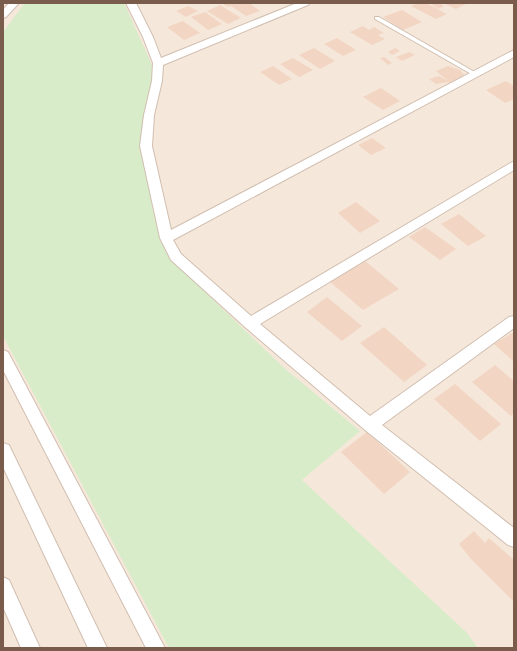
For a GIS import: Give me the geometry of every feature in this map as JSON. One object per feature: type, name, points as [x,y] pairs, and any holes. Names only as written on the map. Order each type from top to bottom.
[{"type":"street","points":[[131,3],[148,37],[158,63],[157,81],[149,115],[146,146],[166,238],[176,258],[370,425],[514,539]]},
{"type":"street","points":[[158,63],[305,3]]},
{"type":"street","points":[[3,15],[10,4]]},
{"type":"street","points":[[166,238],[514,53]]},
{"type":"street","points":[[250,323],[514,165]]},
{"type":"street","points":[[370,425],[514,321]]},
{"type":"street","points":[[3,356],[156,648]]},
{"type":"street","points":[[3,450],[98,648]]},
{"type":"street","points":[[3,586],[31,648]]},
{"type":"lane","points":[[378,18],[475,74]]},
{"type":"shaded area","points":[[3,3],[514,3],[514,648],[3,648]]},
{"type":"green space","points":[[25,3],[124,3],[152,65],[153,85],[147,173],[151,202],[160,241],[175,263],[283,367],[360,431],[302,480],[466,632],[478,648],[169,648],[3,336],[3,32]]},
{"type":"building","points":[[249,3],[260,11],[246,16],[231,6],[228,7],[223,4]]},
{"type":"building","points":[[418,3],[426,3],[447,14],[436,19],[411,6]]},
{"type":"building","points":[[439,3],[444,6],[438,9],[431,4]]},
{"type":"building","points":[[443,3],[468,3],[456,9]]},
{"type":"building","points":[[220,5],[241,18],[228,24],[207,11]]},
{"type":"building","points":[[188,6],[198,11],[186,17],[176,11]]},
{"type":"building","points":[[402,10],[422,22],[403,30],[383,17]]},
{"type":"building","points":[[205,12],[222,24],[208,30],[191,17]]},
{"type":"building","points":[[183,21],[200,33],[184,40],[167,27]]},
{"type":"building","points":[[363,26],[369,30],[374,27],[384,33],[378,35],[385,39],[372,45],[350,32]]},
{"type":"building","points":[[337,38],[356,50],[343,56],[324,44]]},
{"type":"building","points":[[314,48],[335,61],[320,69],[299,55]]},
{"type":"building","points":[[395,48],[400,51],[392,55],[388,52]]},
{"type":"building","points":[[409,52],[415,55],[402,61],[396,57]]},
{"type":"building","points":[[384,57],[392,63],[388,65],[380,58]]},
{"type":"building","points":[[293,58],[313,70],[299,77],[280,64]]},
{"type":"building","points":[[273,66],[292,79],[279,85],[260,72]]},
{"type":"building","points":[[448,66],[460,70],[466,77],[451,84],[448,82],[436,84],[429,79],[439,76],[448,81],[436,71]]},
{"type":"building","points":[[506,81],[514,86],[514,99],[505,103],[486,90]]},
{"type":"building","points":[[381,88],[400,101],[383,110],[363,97]]},
{"type":"building","points":[[372,138],[386,148],[371,155],[358,145]]},
{"type":"building","points":[[356,202],[380,221],[360,233],[338,213]]},
{"type":"building","points":[[459,214],[486,236],[468,246],[441,224]]},
{"type":"building","points":[[425,227],[456,249],[440,260],[409,237]]},
{"type":"building","points":[[365,261],[399,289],[363,310],[329,281]]},
{"type":"building","points":[[327,297],[362,326],[342,341],[307,312]]},
{"type":"building","points":[[384,327],[427,365],[404,382],[360,343]]},
{"type":"building","points":[[514,332],[514,362],[494,344]]},
{"type":"building","points":[[495,365],[514,381],[514,413],[511,416],[472,382]]},
{"type":"building","points":[[455,384],[501,424],[480,441],[434,399]]},
{"type":"building","points":[[367,432],[410,472],[384,494],[341,452]]},
{"type":"building","points":[[474,531],[485,543],[489,538],[514,560],[514,602],[471,559],[459,544]]}]
